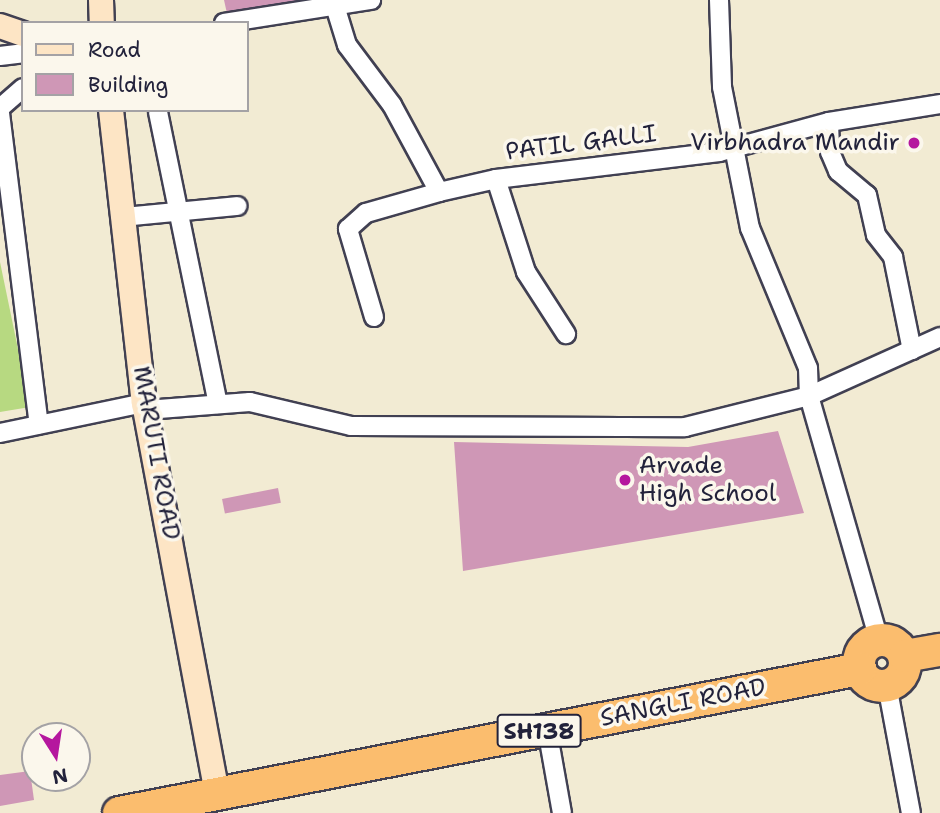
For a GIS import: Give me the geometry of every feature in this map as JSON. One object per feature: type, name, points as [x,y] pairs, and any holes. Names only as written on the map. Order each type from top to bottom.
[{"type":"highway","points":[[892,648],[900,678],[887,685],[873,684],[860,668],[861,654],[892,648],[940,650]]},
{"type":"highway","name":"SANGLI ROAD","points":[[219,803],[547,729],[860,668]]},
{"type":"highway","name":"SH138","points":[[119,813],[219,803]]},
{"type":"street","points":[[101,0],[102,21]]},
{"type":"street","points":[[237,21],[371,0]]},
{"type":"street","points":[[719,0],[722,87],[750,228],[808,368],[809,396],[892,648]]},
{"type":"street","points":[[335,6],[347,45],[392,105],[439,192]]},
{"type":"street","points":[[0,26],[21,33]]},
{"type":"street","points":[[0,56],[21,53]]},
{"type":"street","points":[[21,90],[0,110],[39,425]]},
{"type":"street","name":"PATIL GALLI","points":[[374,317],[348,229],[366,213],[496,179],[736,148],[829,122],[940,104]]},
{"type":"street","name":"MARUTI ROAD","points":[[111,112],[145,406],[219,803]]},
{"type":"street","points":[[158,112],[218,404]]},
{"type":"street","points":[[829,122],[830,152],[838,172],[867,195],[876,235],[893,257],[912,350]]},
{"type":"street","points":[[496,179],[526,272],[566,334]]},
{"type":"street","points":[[123,217],[237,206]]},
{"type":"street","points":[[0,433],[145,406],[250,402],[351,426],[685,427],[809,396],[940,337]]},
{"type":"street","points":[[887,685],[911,813]]},
{"type":"street","points":[[547,729],[562,813]]},
{"type":"green space","points":[[0,262],[30,407],[0,412]]},
{"type":"building","points":[[224,0],[303,0],[304,1],[228,18]]},
{"type":"building","name":"Arvade High School","points":[[778,431],[804,513],[463,571],[454,442],[688,447]]},
{"type":"building","points":[[278,488],[281,503],[225,514],[222,499]]},
{"type":"building","points":[[21,772],[21,792],[33,792],[34,800],[0,806],[0,775]]},
{"type":"place","name":"Virbhadra Mandir","points":[[914,143]]},
{"type":"place","name":"Arvade High School","points":[[625,480]]}]
